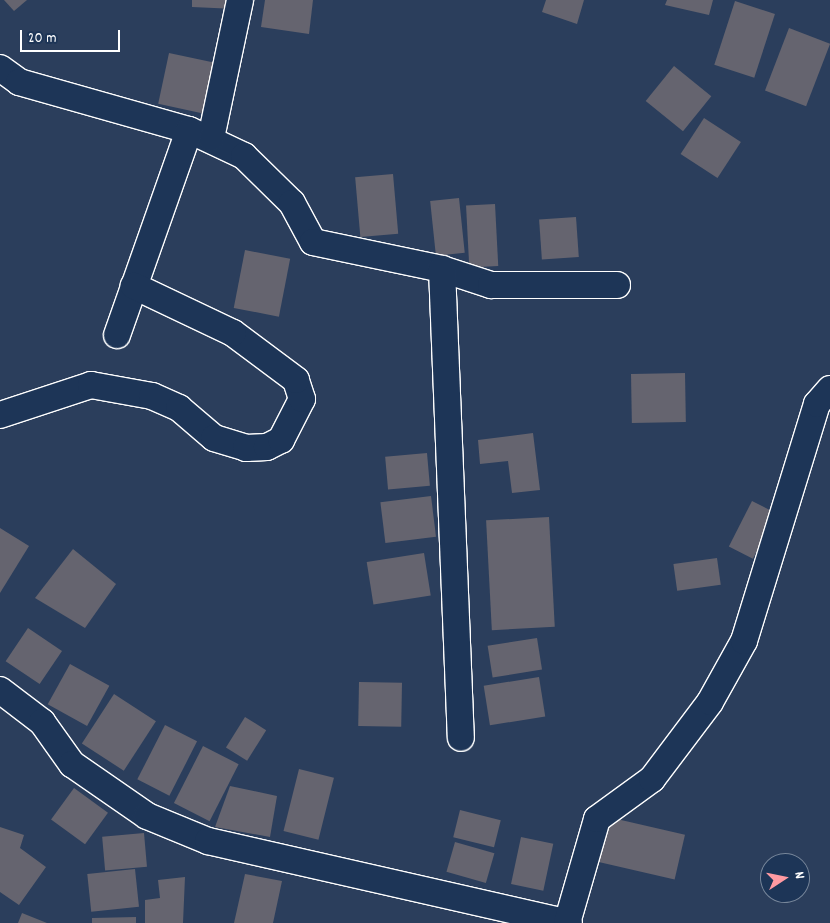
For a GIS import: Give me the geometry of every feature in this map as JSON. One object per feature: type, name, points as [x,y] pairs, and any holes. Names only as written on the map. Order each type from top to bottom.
[{"type":"street","points":[[118,335],[134,286],[200,134],[240,0]]},
{"type":"street","points":[[0,68],[20,82],[200,134],[244,156],[270,179],[292,203],[313,242],[442,269],[491,285],[617,285]]},
{"type":"street","points":[[442,269],[461,738]]},
{"type":"street","points":[[0,415],[91,385],[152,396],[179,408],[222,441],[267,448],[280,440],[302,399],[296,380],[233,333],[134,286]]},
{"type":"street","points":[[0,690],[42,722],[72,764],[147,816],[208,841],[568,923],[597,820],[652,779],[710,702],[744,641],[816,404],[830,388]]},
{"type":"building","points":[[4,0],[27,0],[14,11]]},
{"type":"building","points":[[192,0],[236,0],[236,9],[192,7]]},
{"type":"building","points":[[265,0],[313,0],[309,34],[261,27]]},
{"type":"building","points":[[546,0],[584,0],[577,24],[542,12]]},
{"type":"building","points":[[667,0],[713,0],[709,15],[665,5]]},
{"type":"building","points":[[735,1],[775,14],[754,78],[714,65]]},
{"type":"building","points":[[789,28],[830,44],[806,106],[765,91]]},
{"type":"building","points":[[169,53],[221,64],[210,115],[158,104]]},
{"type":"building","points":[[674,66],[711,96],[683,131],[646,101]]},
{"type":"building","points":[[704,118],[741,142],[717,178],[681,154]]},
{"type":"building","points":[[393,174],[398,234],[360,237],[355,177]]},
{"type":"building","points":[[459,198],[465,253],[436,256],[430,201]]},
{"type":"building","points":[[495,204],[498,266],[469,267],[466,206]]},
{"type":"building","points":[[576,217],[579,257],[542,259],[539,220]]},
{"type":"building","points":[[245,250],[290,259],[279,317],[234,308]]},
{"type":"building","points":[[685,373],[686,422],[632,423],[631,374]]},
{"type":"building","points":[[533,433],[540,490],[512,493],[508,461],[480,464],[478,440]]},
{"type":"building","points":[[427,453],[430,486],[388,490],[385,457]]},
{"type":"building","points":[[431,496],[436,537],[385,543],[380,502]]},
{"type":"building","points":[[752,501],[776,513],[753,559],[729,546]]},
{"type":"building","points":[[549,517],[555,627],[492,630],[486,520]]},
{"type":"building","points":[[0,528],[29,546],[0,593]]},
{"type":"building","points":[[73,549],[116,584],[85,628],[35,598]]},
{"type":"building","points":[[424,553],[431,595],[373,605],[367,562]]},
{"type":"building","points":[[717,558],[721,585],[677,591],[673,564]]},
{"type":"building","points":[[28,628],[62,651],[40,684],[6,661]]},
{"type":"building","points":[[537,638],[542,670],[493,677],[488,646]]},
{"type":"building","points":[[70,664],[109,686],[87,726],[48,704]]},
{"type":"building","points":[[539,677],[545,717],[490,725],[484,686]]},
{"type":"building","points":[[359,682],[402,683],[401,727],[358,726]]},
{"type":"building","points":[[114,694],[156,721],[124,771],[82,743]]},
{"type":"building","points":[[245,717],[266,730],[247,761],[226,748]]},
{"type":"building","points":[[165,725],[197,741],[169,796],[137,779]]},
{"type":"building","points":[[203,746],[239,764],[210,821],[174,803]]},
{"type":"building","points":[[299,769],[334,778],[318,840],[284,831]]},
{"type":"building","points":[[230,786],[277,796],[270,837],[215,827]]},
{"type":"building","points":[[74,788],[108,813],[85,844],[51,820]]},
{"type":"building","points":[[460,810],[501,820],[494,847],[453,837]]},
{"type":"building","points":[[608,817],[685,835],[675,880],[598,862]]},
{"type":"building","points":[[0,827],[24,835],[20,848],[46,867],[19,905],[0,892]]},
{"type":"building","points":[[144,833],[147,867],[105,871],[102,837]]},
{"type":"building","points":[[521,837],[553,844],[543,891],[511,884]]},
{"type":"building","points":[[455,842],[494,853],[486,883],[446,872]]},
{"type":"building","points":[[135,869],[139,907],[91,912],[87,874]]},
{"type":"building","points":[[245,874],[282,881],[273,923],[234,923]]},
{"type":"building","points":[[185,877],[183,923],[145,923],[145,900],[160,898],[158,880]]},
{"type":"building","points":[[22,913],[47,923],[18,923]]},
{"type":"building","points":[[136,917],[136,923],[92,923],[92,918]]}]
